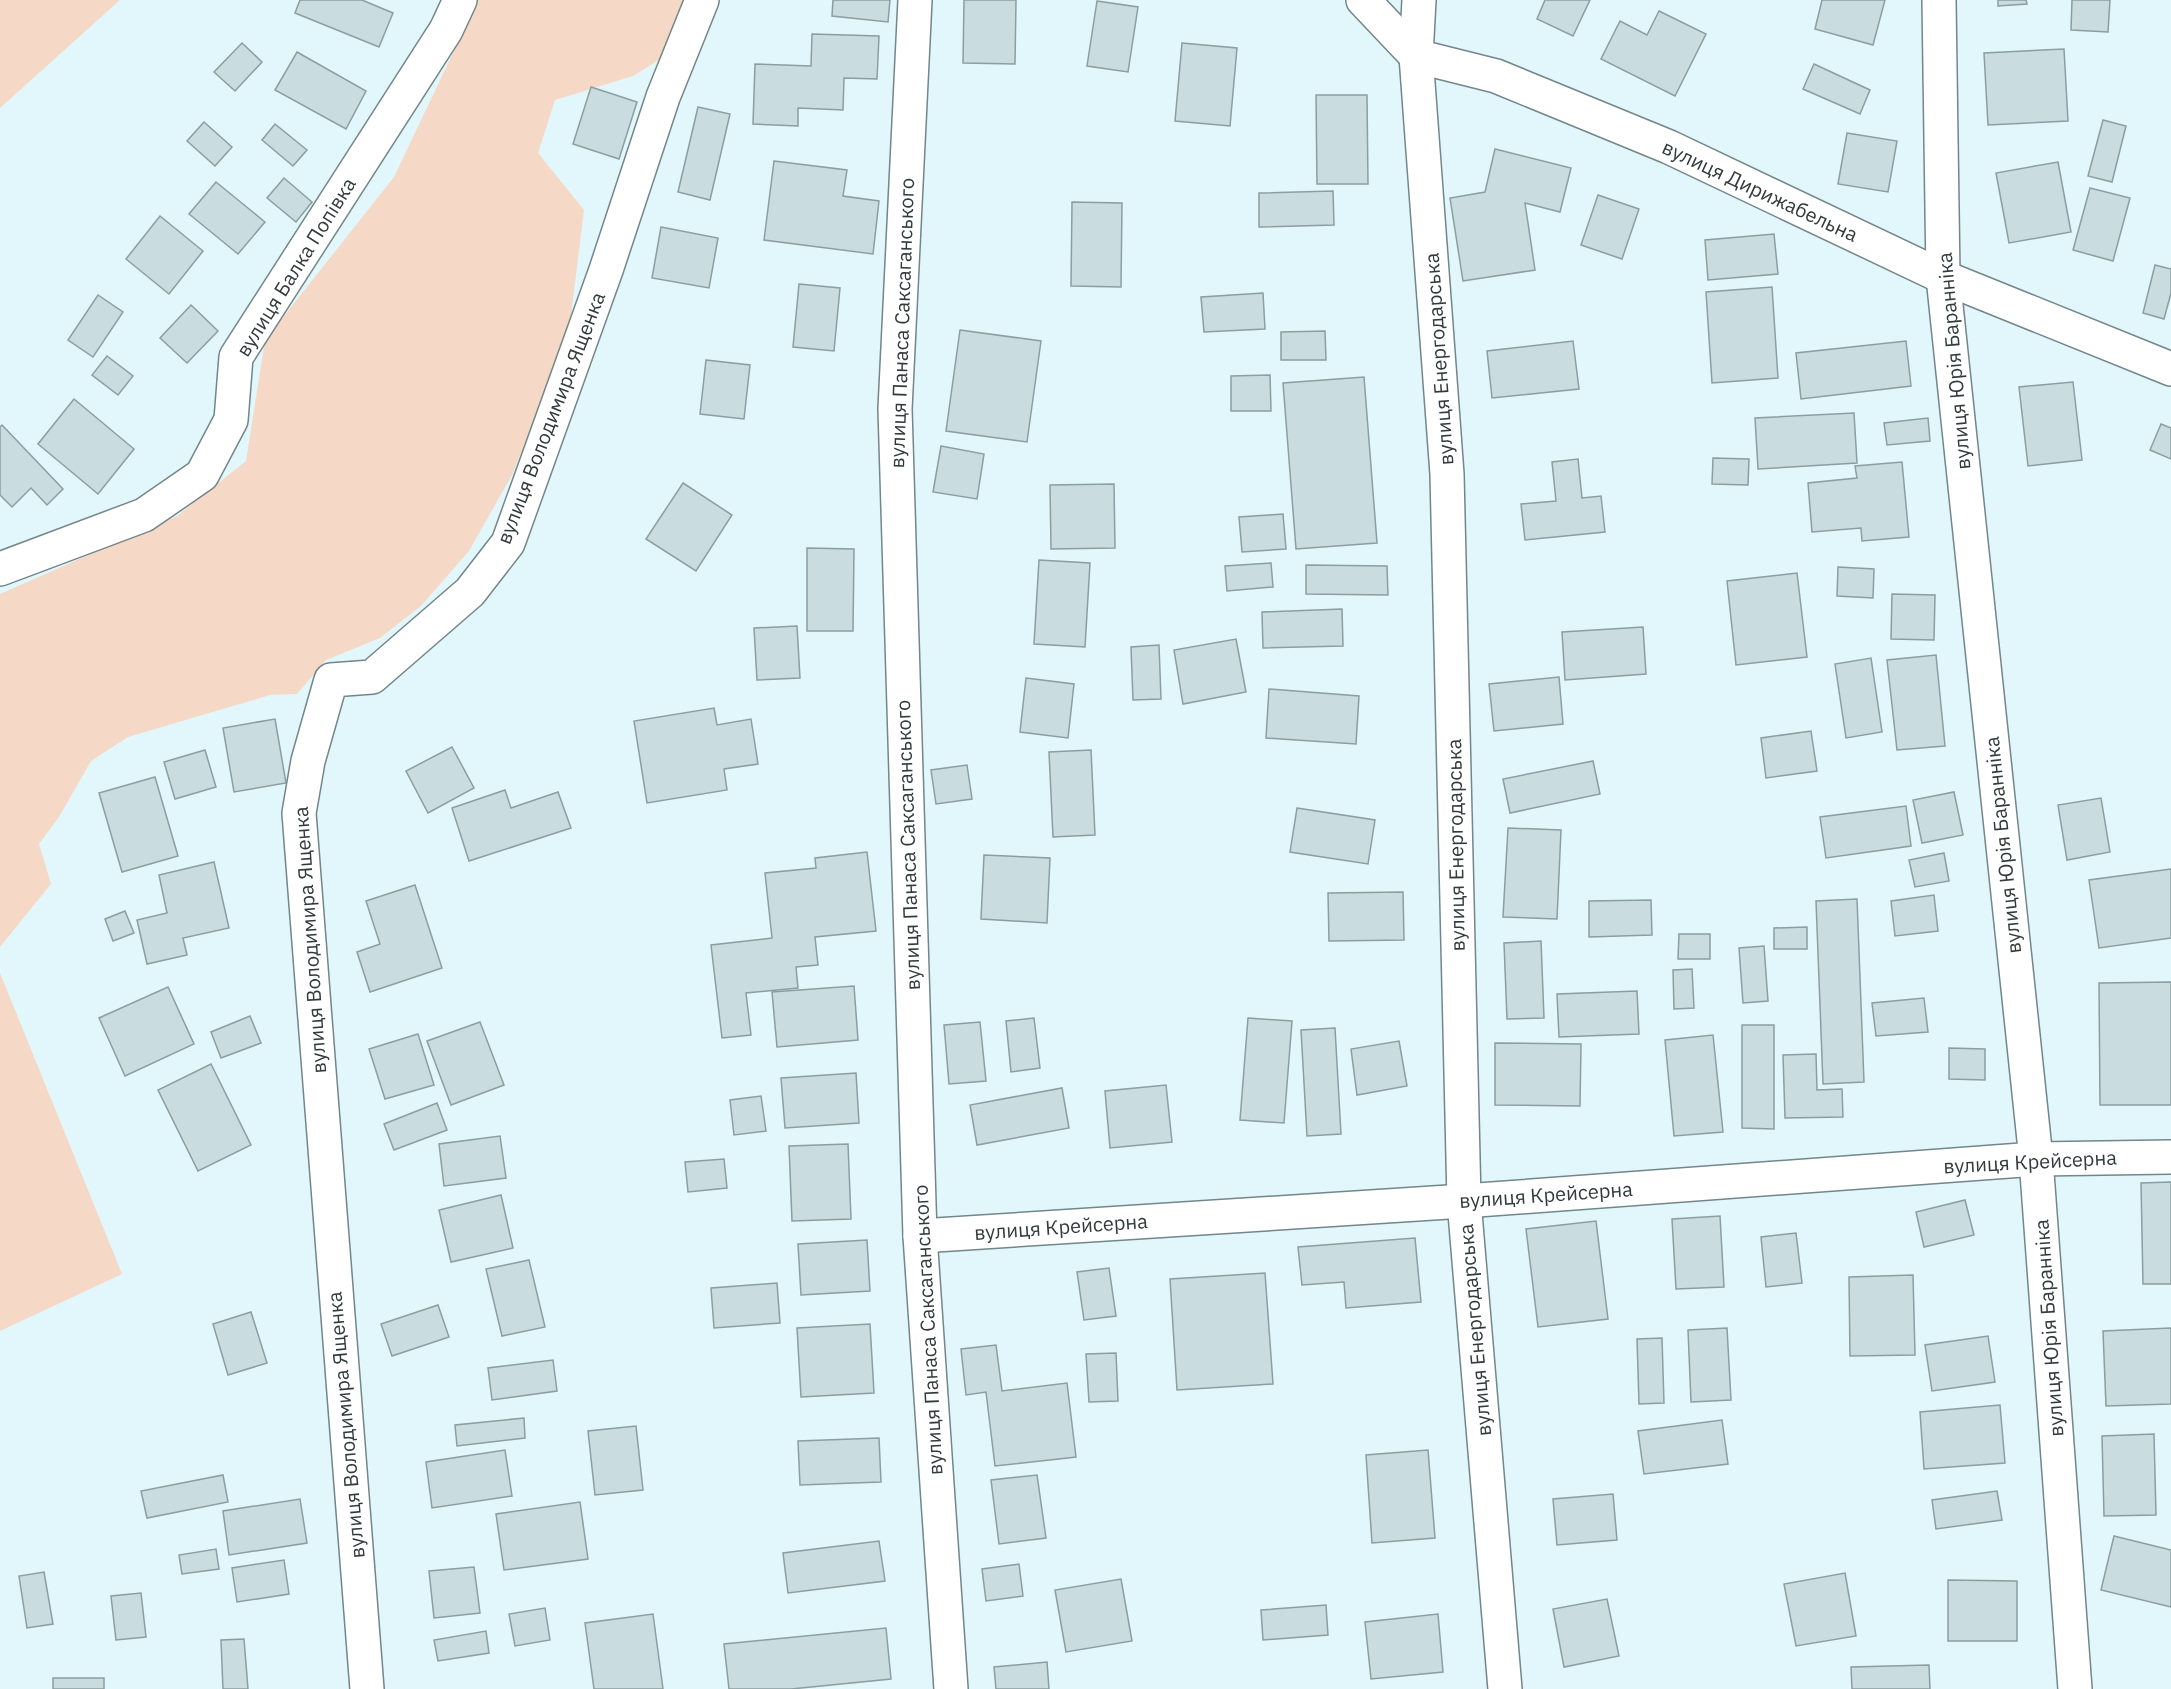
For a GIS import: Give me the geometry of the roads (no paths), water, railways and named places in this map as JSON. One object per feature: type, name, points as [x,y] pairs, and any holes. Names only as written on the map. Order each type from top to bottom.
[{"type":"street","name":"вулиця Балка Попівка","points":[[0,569],[144,516],[202,475],[231,420],[236,357],[446,30],[460,0]]},
{"type":"street","name":"вулиця Володимира Ященка","points":[[367,1689],[298,813],[308,762],[331,680],[372,677],[470,592],[508,543],[606,270],[663,97],[702,0]]},
{"type":"street","name":"вулиця Панаса Саксаганського","points":[[915,0],[895,409],[920,1236],[951,1689]]},
{"type":"street","points":[[1363,0],[1416,56]]},
{"type":"street","name":"вулиця Енергодарська","points":[[1419,0],[1416,56],[1447,474],[1464,1201],[1505,1689]]},
{"type":"street","name":"вулиця Юрія Баранніка","points":[[1939,0],[1943,277],[2036,1159],[2075,1689]]},
{"type":"street","name":"вулиця Дирижабельна","points":[[1416,56],[1496,76],[1669,147],[1943,277],[2171,369]]},
{"type":"street","name":"вулиця Крейсерна","points":[[920,1236],[1464,1201],[2036,1159],[2171,1157]]}]
